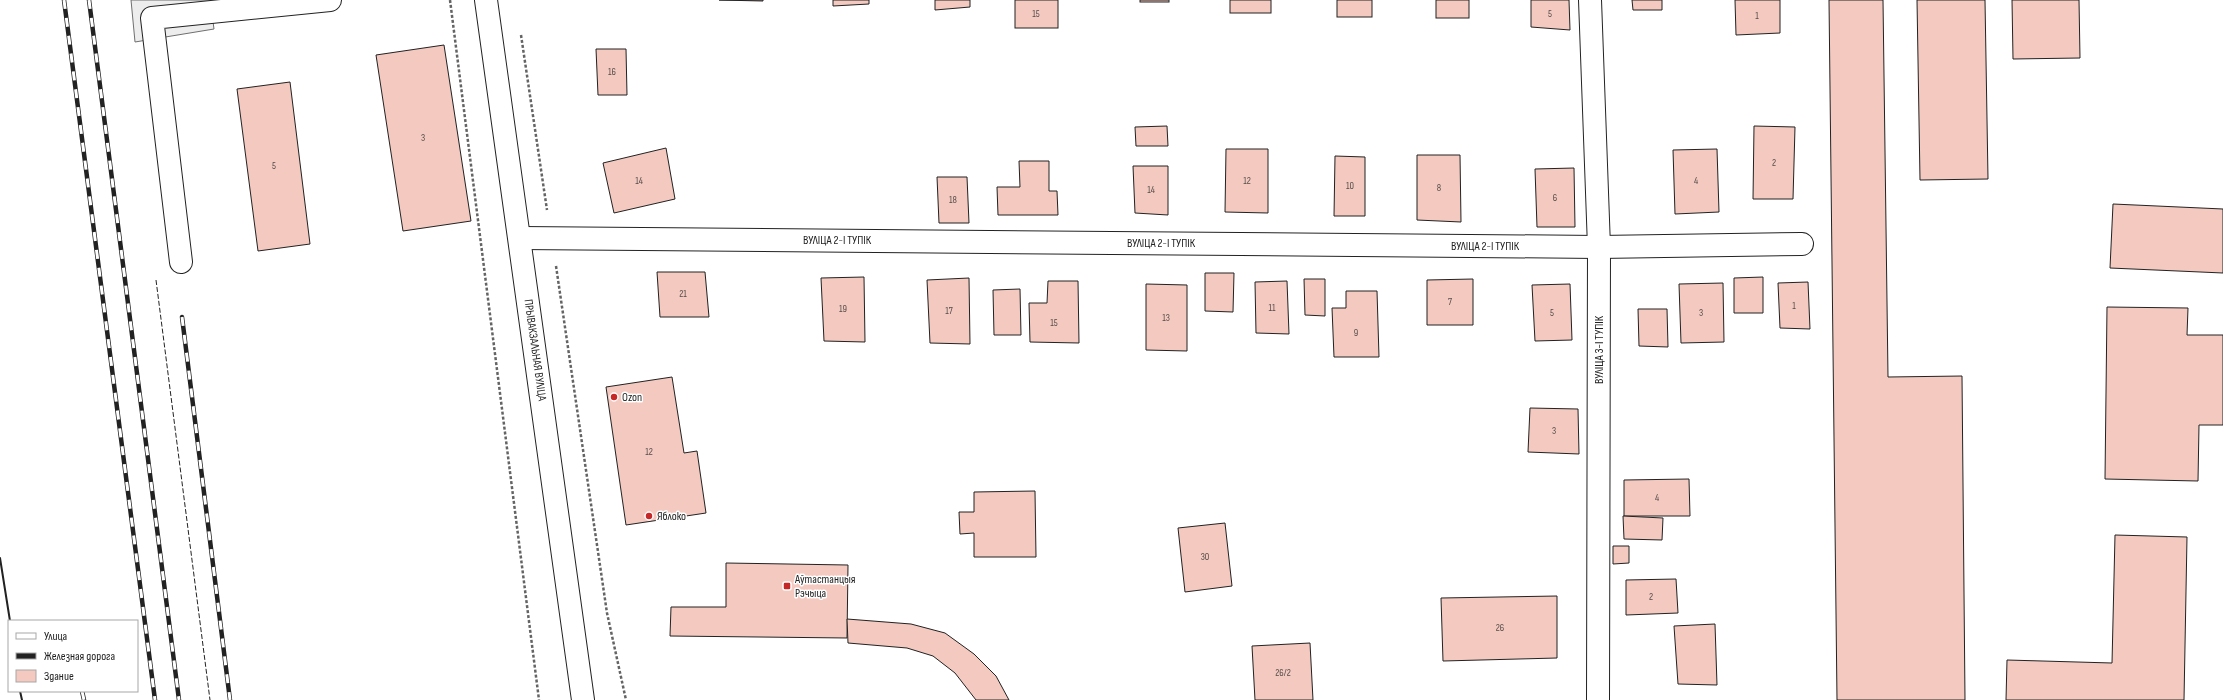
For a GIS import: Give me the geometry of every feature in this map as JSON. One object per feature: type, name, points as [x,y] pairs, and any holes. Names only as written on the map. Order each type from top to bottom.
[{"type":"street","points":[[181,262],[152,18],[330,0]]},
{"type":"street","name":"ПРЫВАКЗАЛЬНАЯ ВУЛІЦА","points":[[486,0],[583,700]]},
{"type":"street","name":"ВУЛІЦА 3-І ТУПІК","points":[[1590,0],[1599,247],[1598,700]]},
{"type":"street","name":"ВУЛІЦА 2-І ТУПІК","points":[[520,238],[1599,247],[1802,244]]},
{"type":"path","points":[[450,0],[539,700]]},
{"type":"path","points":[[520,31],[607,613],[626,700]]},
{"type":"shaded area","points":[[131,0],[210,0],[214,29],[135,42]]},
{"type":"building","points":[[719,0],[763,0],[763,1]]},
{"type":"building","points":[[833,0],[869,0],[869,4],[833,6]]},
{"type":"building","points":[[935,0],[970,0],[970,7],[935,10]]},
{"type":"building","points":[[1015,0],[1058,0],[1058,28],[1015,28]]},
{"type":"building","points":[[1140,0],[1169,0],[1169,2],[1140,2]]},
{"type":"building","points":[[1230,0],[1271,0],[1271,13],[1230,13]]},
{"type":"building","points":[[1337,0],[1372,0],[1372,17],[1337,17]]},
{"type":"building","points":[[1436,0],[1469,0],[1469,18],[1436,18]]},
{"type":"building","points":[[1531,0],[1569,0],[1570,30],[1531,27]]},
{"type":"building","points":[[1632,0],[1662,0],[1662,10],[1633,10]]},
{"type":"building","points":[[1735,0],[1780,0],[1780,33],[1736,35]]},
{"type":"building","points":[[1829,0],[1883,0],[1888,377],[1962,376],[1965,700],[1837,700]]},
{"type":"building","points":[[1917,0],[1985,0],[1988,179],[1920,180]]},
{"type":"building","points":[[2012,0],[2079,0],[2080,58],[2013,59]]},
{"type":"building","points":[[444,45],[471,221],[403,231],[376,55]]},
{"type":"building","points":[[596,49],[626,49],[627,95],[598,95]]},
{"type":"building","points":[[290,82],[310,244],[258,251],[237,89]]},
{"type":"building","points":[[1167,126],[1168,146],[1136,146],[1135,127]]},
{"type":"building","points":[[1754,126],[1795,127],[1793,199],[1753,199]]},
{"type":"building","points":[[666,148],[675,199],[614,213],[603,163]]},
{"type":"building","points":[[1226,149],[1268,149],[1268,213],[1225,212]]},
{"type":"building","points":[[1717,149],[1719,212],[1675,214],[1673,150]]},
{"type":"building","points":[[1417,155],[1460,155],[1461,222],[1417,220]]},
{"type":"building","points":[[1335,156],[1365,157],[1365,216],[1334,216]]},
{"type":"building","points":[[1019,161],[1049,161],[1049,191],[1057,191],[1058,215],[998,215],[997,187],[1020,187]]},
{"type":"building","points":[[1133,166],[1168,166],[1168,215],[1135,213]]},
{"type":"building","points":[[1574,168],[1575,227],[1537,227],[1535,169]]},
{"type":"building","points":[[937,177],[967,177],[969,223],[939,223]]},
{"type":"building","points":[[2113,204],[2223,209],[2223,273],[2110,268]]},
{"type":"building","points":[[657,272],[705,272],[709,317],[660,317]]},
{"type":"building","points":[[1205,273],[1234,273],[1233,312],[1205,311]]},
{"type":"building","points":[[864,277],[865,342],[824,341],[821,278]]},
{"type":"building","points":[[1763,277],[1763,313],[1734,313],[1734,278]]},
{"type":"building","points":[[969,278],[970,344],[930,343],[927,280]]},
{"type":"building","points":[[1304,279],[1325,279],[1325,316],[1305,315]]},
{"type":"building","points":[[1473,279],[1473,325],[1427,325],[1427,280]]},
{"type":"building","points":[[1048,281],[1078,281],[1079,343],[1030,342],[1029,303],[1047,303]]},
{"type":"building","points":[[1287,281],[1289,334],[1256,333],[1255,282]]},
{"type":"building","points":[[1808,282],[1810,329],[1780,328],[1778,283]]},
{"type":"building","points":[[1723,283],[1724,342],[1681,343],[1679,284]]},
{"type":"building","points":[[1146,284],[1187,285],[1187,351],[1146,350]]},
{"type":"building","points":[[1570,284],[1572,340],[1535,341],[1532,285]]},
{"type":"building","points":[[1020,289],[1021,335],[994,335],[993,290]]},
{"type":"building","points":[[1346,291],[1377,291],[1379,357],[1334,357],[1332,308],[1346,308]]},
{"type":"building","points":[[2107,307],[2188,308],[2187,335],[2223,335],[2223,425],[2199,425],[2198,481],[2105,479]]},
{"type":"building","points":[[1638,309],[1667,309],[1668,347],[1639,346]]},
{"type":"building","points":[[672,377],[684,453],[697,451],[706,513],[626,525],[606,387]]},
{"type":"building","points":[[1530,408],[1578,409],[1579,454],[1528,452]]},
{"type":"building","points":[[1689,479],[1690,516],[1624,516],[1624,480]]},
{"type":"building","points":[[1035,491],[1036,557],[974,557],[974,533],[960,534],[959,512],[974,512],[974,492]]},
{"type":"building","points":[[1623,516],[1663,518],[1662,540],[1624,539]]},
{"type":"building","points":[[1225,523],[1232,586],[1185,592],[1178,528]]},
{"type":"building","points":[[2115,535],[2187,537],[2184,700],[2006,700],[2007,660],[2112,663]]},
{"type":"building","points":[[1613,546],[1629,546],[1629,563],[1613,564]]},
{"type":"building","name":"Аўтастанцыя Рэчыца","points":[[726,563],[848,565],[847,638],[670,636],[671,607],[726,607]]},
{"type":"building","points":[[1676,579],[1678,613],[1626,615],[1626,580]]},
{"type":"building","points":[[1557,596],[1557,658],[1443,661],[1441,598]]},
{"type":"building","points":[[847,619],[911,624],[945,633],[974,654],[996,676],[1009,700],[976,700],[955,673],[933,656],[907,648],[848,643]]},
{"type":"building","points":[[1715,624],[1717,685],[1678,684],[1674,626]]},
{"type":"building","points":[[1310,643],[1313,700],[1255,700],[1252,646]]},
{"type":"railway","points":[[64,0],[155,700]]},
{"type":"railway","points":[[89,0],[179,700]]},
{"type":"railway","points":[[182,317],[230,700]]},
{"type":"railway","points":[[82,692],[84,700]]},
{"type":"fence","points":[[156,280],[210,700]]},
{"type":"wall","points":[[0,558],[10,620]]},
{"type":"wall","points":[[20,692],[22,700]]},
{"type":"place","name":"Ozon","points":[[614,397]]},
{"type":"place","name":"Яблоко","points":[[649,516]]},
{"type":"place","name":"Аўтастанцыя Рэчыца","points":[[787,586]]}]
